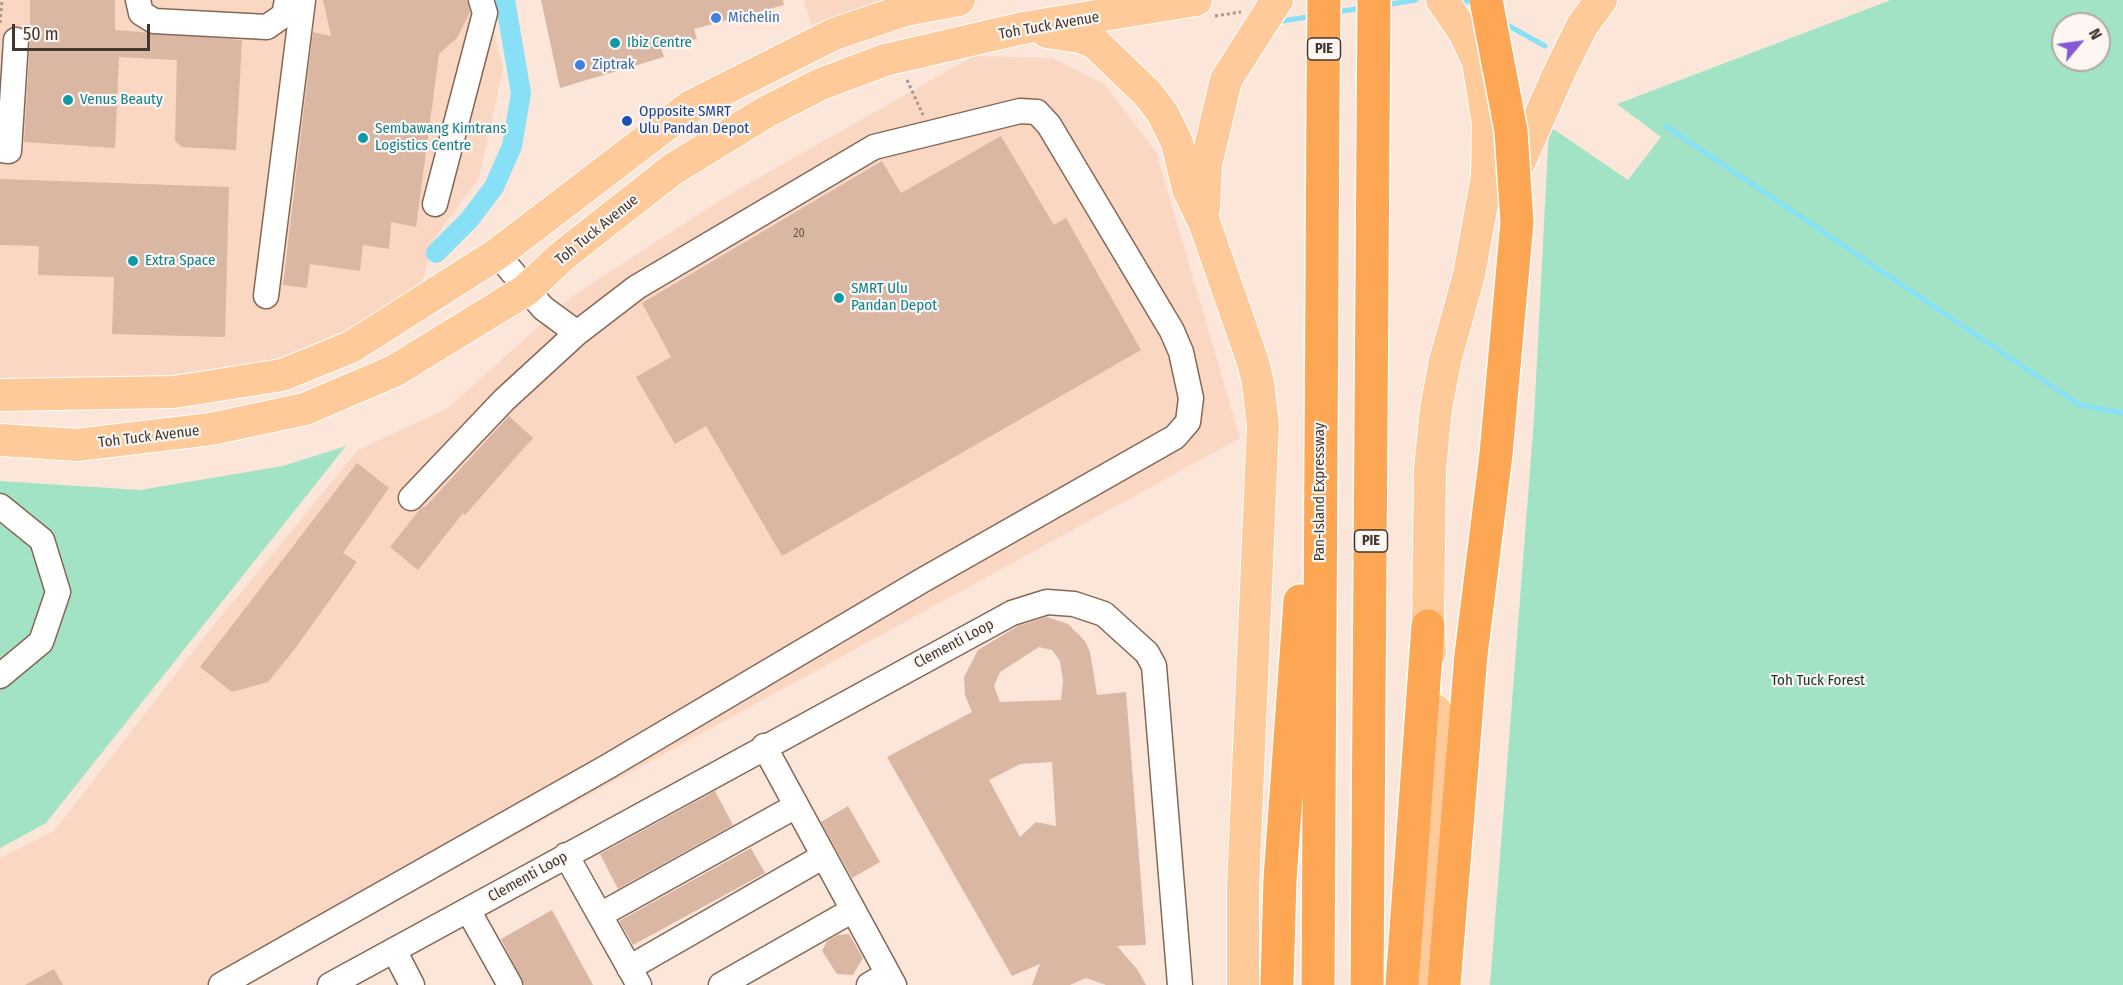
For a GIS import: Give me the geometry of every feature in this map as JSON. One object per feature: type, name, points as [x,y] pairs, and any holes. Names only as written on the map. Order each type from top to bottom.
[{"type":"highway","name":"Pan-Island Expressway","points":[[1318,985],[1324,0]]},
{"type":"highway","name":"PIE","points":[[1367,985],[1374,0]]},
{"type":"highway","points":[[1444,985],[1471,655],[1496,454],[1517,222],[1511,131],[1486,0]]},
{"type":"highway","points":[[1277,985],[1280,879],[1298,613],[1310,548],[1320,515]]},
{"type":"highway","points":[[1402,985],[1428,626]]},
{"type":"main road","points":[[0,395],[174,392],[282,375],[351,347],[497,254],[644,139],[691,106],[834,34],[905,10],[959,0]]},
{"type":"main road","name":"Toh Tuck Avenue","points":[[0,440],[77,445],[210,429],[305,409],[394,371],[526,290],[561,257],[673,169],[766,112],[821,84],[885,60],[1023,28],[1196,0]]},
{"type":"main road","points":[[1204,222],[1206,165],[1226,80],[1277,0]]},
{"type":"main road","points":[[1429,985],[1436,798],[1434,697],[1428,626],[1430,469],[1444,361],[1469,275],[1487,176],[1488,124],[1478,62],[1464,32],[1443,0]]},
{"type":"main road","points":[[1469,275],[1558,75],[1582,26],[1601,0]]},
{"type":"main road","points":[[1023,28],[1080,37],[1095,43],[1148,94],[1163,114],[1177,143],[1188,189],[1204,222],[1253,362],[1263,425],[1243,887],[1243,985]]},
{"type":"street","points":[[138,0],[141,13],[154,21],[267,27],[284,15],[287,0]]},
{"type":"street","points":[[266,296],[303,0]]},
{"type":"street","points":[[435,204],[484,13],[482,0]]},
{"type":"street","points":[[0,150],[9,151],[8,32]]},
{"type":"street","points":[[221,985],[597,772],[1182,431],[1191,411],[1191,398],[1177,342],[1048,125],[1037,112],[1020,111],[932,135],[874,147],[637,287],[577,333],[504,400],[411,498]]},
{"type":"street","points":[[497,254],[543,308],[577,333]]},
{"type":"street","points":[[0,506],[42,540],[58,592],[41,642],[0,676]]},
{"type":"street","name":"Clementi Loop","points":[[330,985],[764,746],[1012,613],[1047,602],[1074,604],[1104,614],[1147,653],[1154,666],[1179,985]]},
{"type":"street","points":[[764,746],[853,910],[884,981]]},
{"type":"street","points":[[600,915],[796,806]]},
{"type":"street","points":[[566,855],[634,976],[824,856]]},
{"type":"street","points":[[468,910],[510,985]]},
{"type":"street","points":[[721,985],[853,910]]},
{"type":"street","points":[[394,950],[412,985]]},
{"type":"path","points":[[2,0],[8,32]]},
{"type":"path","points":[[903,70],[932,135]]},
{"type":"shaded area","points":[[0,0],[487,0],[503,70],[479,178],[433,240],[418,299],[281,371],[183,386],[0,381]]},
{"type":"shaded area","points":[[804,0],[912,0],[812,28]]},
{"type":"shaded area","points":[[974,56],[1052,58],[1104,84],[1156,152],[1240,438],[243,985],[0,985],[0,858],[54,831],[205,636],[358,450],[448,408],[574,295],[732,193]]},
{"type":"green space","name":"Toh Tuck Forest","points":[[1891,0],[2123,0],[2123,985],[1490,985],[1534,419],[1549,126],[1628,180],[1661,137],[1617,104]]},
{"type":"green space","points":[[346,446],[46,823],[0,848],[0,481],[140,490],[283,466]]},
{"type":"building","name":"Venus Beauty","points":[[30,0],[115,0],[115,30],[242,40],[236,150],[182,147],[175,141],[177,60],[119,57],[115,148],[24,142],[30,41],[22,25],[30,25]]},
{"type":"building","name":"Sembawang Kimtrans Logistics Centre","points":[[323,0],[467,0],[470,12],[457,38],[439,54],[416,227],[391,222],[389,249],[363,245],[360,271],[310,264],[307,288],[283,285],[313,32],[331,36]]},
{"type":"building","name":"Ibiz Centre","points":[[541,0],[783,0],[784,5],[694,29],[697,39],[661,48],[664,57],[560,88]]},
{"type":"building","points":[[1001,136],[1054,225],[1066,218],[1141,350],[782,556],[706,426],[675,444],[636,377],[671,357],[642,303],[882,161],[901,193]]},
{"type":"building","name":"Extra Space","points":[[0,179],[229,187],[225,337],[112,334],[114,277],[38,275],[39,246],[0,245]]},
{"type":"building","points":[[509,416],[533,438],[465,515],[463,513],[418,570],[390,547],[421,508],[426,506]]},
{"type":"building","points":[[357,463],[389,488],[343,553],[357,562],[294,650],[268,682],[232,692],[200,667]]},
{"type":"building","points":[[1047,617],[1068,624],[1085,641],[1090,652],[1097,695],[1126,692],[1146,945],[1117,946],[1137,969],[1146,985],[1106,985],[1086,978],[1070,985],[1032,985],[1040,964],[1012,976],[887,757],[972,712],[965,695],[964,677],[978,650],[1018,626]],"holes":[[[1039,647],[1052,650],[1060,661],[1063,681],[1061,700],[1000,702],[994,686],[1000,672]],[[1052,762],[1056,826],[1036,822],[1020,837],[989,780],[1020,764]]]},
{"type":"building","points":[[715,791],[733,825],[618,889],[600,854]]},
{"type":"building","points":[[848,806],[880,862],[852,878],[821,822]]},
{"type":"building","points":[[751,848],[765,873],[633,945],[619,921]]},
{"type":"building","points":[[552,910],[593,985],[524,985],[501,939]]},
{"type":"building","points":[[849,934],[863,958],[853,975],[837,974],[822,951],[827,941],[838,935]]},
{"type":"building","points":[[54,969],[63,985],[25,985]]},
{"type":"waterway","points":[[436,253],[469,220],[494,187],[512,146],[521,93],[505,0]]},
{"type":"waterway","points":[[1385,5],[1416,0]]},
{"type":"waterway","points":[[1464,0],[1476,7]]},
{"type":"waterway","points":[[1335,12],[1364,8]]},
{"type":"waterway","points":[[1276,22],[1314,16]]},
{"type":"waterway","points":[[1502,22],[1545,46]]},
{"type":"waterway","points":[[1666,126],[2080,405],[2123,413]]},
{"type":"place","name":"Michelin","points":[[716,18]]},
{"type":"place","name":"Ibiz Centre","points":[[615,43]]},
{"type":"place","name":"Ziptrak","points":[[580,65]]},
{"type":"place","name":"Venus Beauty","points":[[68,100]]},
{"type":"place","name":"Opposite SMRT Ulu Pandan Depot","points":[[627,121]]},
{"type":"place","name":"Sembawang Kimtrans Logistics Centre","points":[[363,138]]},
{"type":"place","name":"Extra Space","points":[[133,261]]},
{"type":"place","name":"SMRT Ulu Pandan Depot","points":[[839,298]]}]
